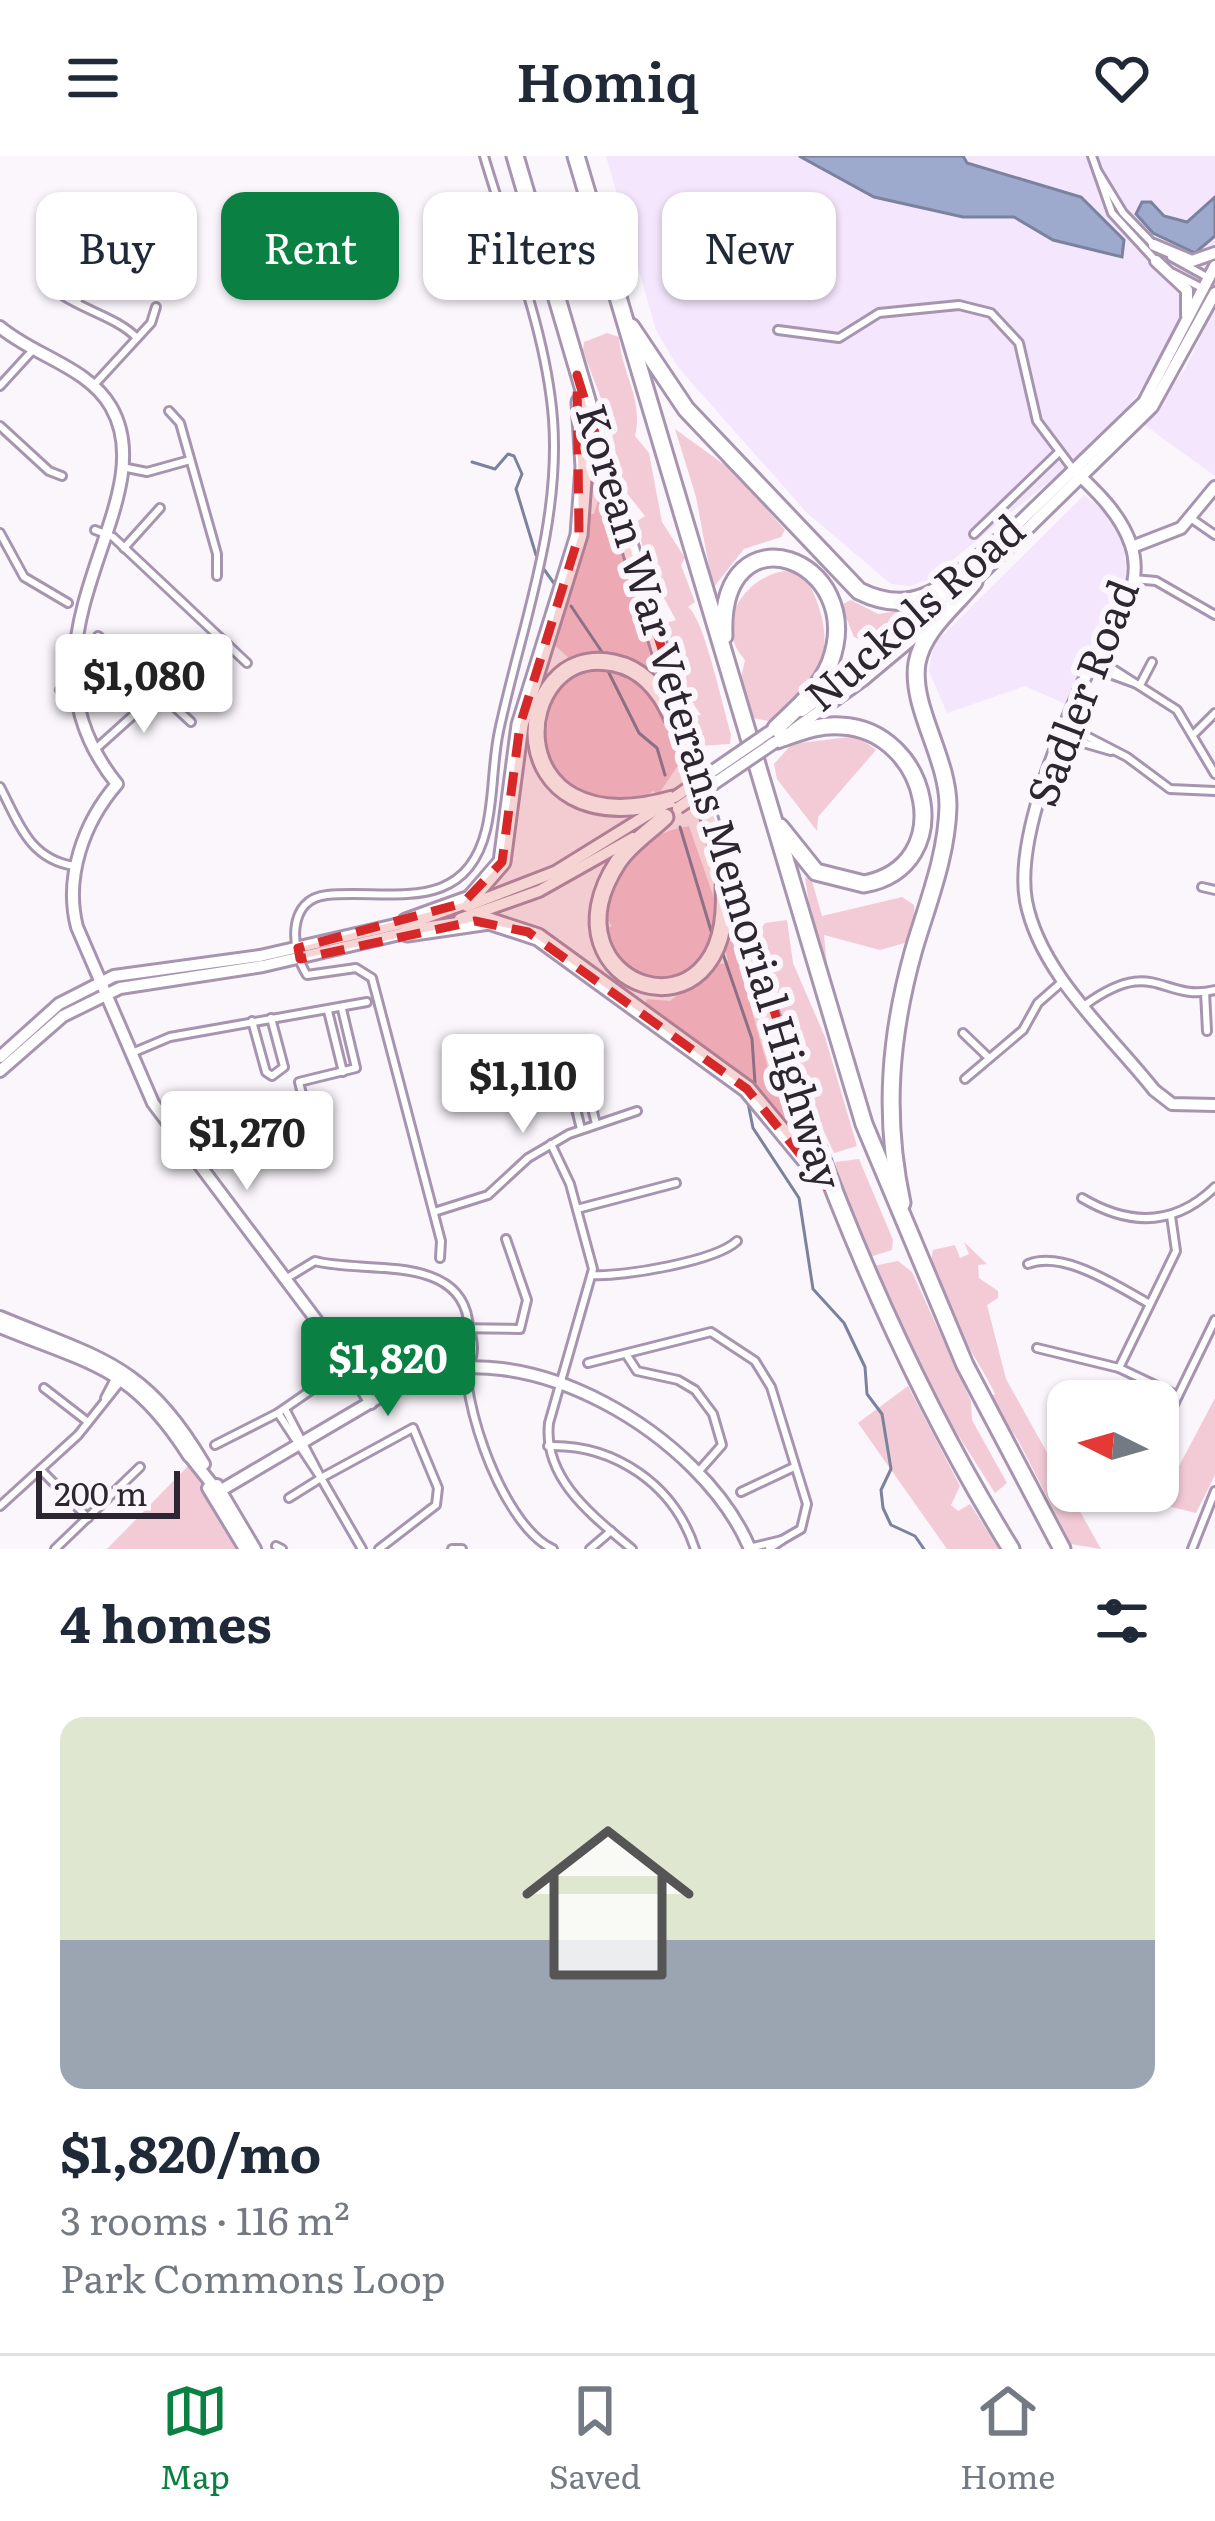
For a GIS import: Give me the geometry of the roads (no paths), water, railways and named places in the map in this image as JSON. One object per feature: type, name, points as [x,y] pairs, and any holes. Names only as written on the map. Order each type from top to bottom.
[{"type":"highway","name":"Korean War Veterans Memorial Highway","points":[[515,156],[716,843],[830,1191],[914,1373],[1011,1549]]},
{"type":"highway","name":"Korean War Veterans Memorial Highway","points":[[576,156],[845,1069],[910,1241],[987,1410],[1062,1549]]},
{"type":"highway","points":[[624,316],[686,409],[860,591],[896,603],[928,598],[999,542]]},
{"type":"highway","points":[[406,928],[470,899],[502,862],[520,725],[579,535],[584,467],[578,375]]},
{"type":"highway","points":[[738,704],[724,631],[728,598],[752,563],[774,556],[795,559],[824,589],[835,640],[814,690],[775,735]]},
{"type":"highway","points":[[910,1241],[892,1144],[890,1064],[903,991],[944,845],[948,809],[944,771],[916,674],[929,633],[974,581]]},
{"type":"highway","points":[[673,805],[608,810],[566,793],[550,776],[538,748],[536,723],[547,691],[562,674],[584,663],[631,669],[666,702],[694,769]]},
{"type":"highway","points":[[766,803],[806,865],[845,884],[877,882],[899,870],[916,849],[924,827],[914,773],[876,735],[833,725],[775,735]]},
{"type":"highway","points":[[673,805],[622,857],[603,898],[603,948],[614,969],[631,982],[674,987],[700,971],[714,954],[725,918],[716,843]]},
{"type":"highway","points":[[406,928],[489,922],[538,937],[747,1089],[830,1191]]},
{"type":"main road","points":[[1154,245],[1192,261],[1215,253]]},
{"type":"main road","points":[[1156,261],[1184,285],[1190,300],[1180,351]]},
{"type":"main road","name":"Nuckols Road","points":[[0,1057],[58,1004],[106,986],[299,953],[539,891],[898,653],[1152,407],[1213,285]]},
{"type":"main road","points":[[1180,351],[1215,309]]},
{"type":"main road","points":[[0,327],[94,386],[117,421],[118,466],[67,608]]},
{"type":"main road","name":"Nuckols Road","points":[[775,735],[888,647],[999,542],[1079,475]]},
{"type":"main road","name":"Sadler Road","points":[[1079,475],[1106,503],[1132,547],[1133,579],[1127,605],[1093,663],[1065,731],[1031,830],[1024,871],[1036,931],[1065,980],[1164,1100],[1215,1105]]},
{"type":"main road","name":"Sadler Road","points":[[1132,547],[1172,535],[1192,519],[1215,487]]},
{"type":"main road","points":[[58,671],[77,736],[120,780],[90,823],[77,866],[75,919],[132,1053],[175,1138],[285,1280],[371,1402]]},
{"type":"main road","name":"Nuckols Road","points":[[406,928],[539,880],[673,805]]},
{"type":"main road","name":"Nuckols Road","points":[[0,1071],[106,986]]},
{"type":"main road","points":[[0,1320],[122,1373],[172,1414],[216,1493]]},
{"type":"main road","points":[[216,1493],[430,1371],[469,1365],[560,1386],[632,1417],[699,1471],[750,1548]]},
{"type":"main road","points":[[122,1373],[166,1419],[251,1548]]},
{"type":"street","points":[[440,1258],[434,1212],[370,974],[356,968],[312,977],[299,953],[296,918],[311,900],[432,891],[466,868],[486,830],[500,727],[549,520],[554,447],[541,350],[484,156]]},
{"type":"street","points":[[1092,156],[1112,213],[1156,261],[1213,285]]},
{"type":"street","points":[[1096,169],[1124,213],[1154,245],[1213,285]]},
{"type":"street","points":[[74,300],[112,316],[137,338]]},
{"type":"street","points":[[778,330],[839,338],[879,313],[959,304],[983,309],[1004,322],[1019,343],[1036,421],[1079,475]]},
{"type":"street","points":[[94,386],[137,338],[157,307]]},
{"type":"street","points":[[0,386],[32,351]]},
{"type":"street","points":[[169,411],[178,420],[219,559],[217,576]]},
{"type":"street","points":[[0,426],[49,471],[62,476]]},
{"type":"street","points":[[974,534],[1058,453]]},
{"type":"street","points":[[118,466],[147,472],[190,460]]},
{"type":"street","points":[[124,548],[160,508]]},
{"type":"street","points":[[1192,519],[1215,536]]},
{"type":"street","points":[[95,530],[124,548],[247,663]]},
{"type":"street","points":[[0,532],[23,577],[67,608]]},
{"type":"street","points":[[1133,579],[1156,581],[1215,615]]},
{"type":"street","points":[[98,636],[190,722]]},
{"type":"street","points":[[61,690],[88,681],[116,652]]},
{"type":"street","points":[[1140,685],[1152,662]]},
{"type":"street","points":[[1093,663],[1168,702],[1195,733],[1215,774]]},
{"type":"street","points":[[99,746],[159,692]]},
{"type":"street","points":[[1195,733],[1215,713]]},
{"type":"street","points":[[1065,731],[1114,751],[1170,789],[1215,791]]},
{"type":"street","points":[[0,787],[35,850],[51,861],[77,866]]},
{"type":"street","points":[[1202,887],[1215,890]]},
{"type":"street","points":[[1085,1005],[1114,985],[1143,979],[1215,990]]},
{"type":"street","points":[[965,1079],[1024,1030],[1038,1003],[1065,980]]},
{"type":"street","points":[[1205,992],[1207,1031]]},
{"type":"street","points":[[132,1053],[166,1038],[367,1002]]},
{"type":"street","points":[[304,1102],[299,1082],[356,1068],[342,1009]]},
{"type":"street","points":[[328,1011],[343,1072]]},
{"type":"street","points":[[253,1021],[266,1072],[272,1076],[284,1067],[270,1016]]},
{"type":"street","points":[[963,1034],[989,1058]]},
{"type":"street","points":[[581,1129],[576,1109],[582,1101],[591,1104],[597,1125]]},
{"type":"street","points":[[434,1212],[488,1195],[550,1144],[637,1111]]},
{"type":"street","points":[[550,1144],[578,1209],[593,1275],[560,1386],[548,1446],[555,1470],[632,1549]]},
{"type":"street","points":[[578,1209],[676,1183]]},
{"type":"street","points":[[1082,1198],[1130,1219],[1172,1216],[1215,1187]]},
{"type":"street","points":[[1119,1368],[1176,1251],[1172,1216]]},
{"type":"street","points":[[382,1337],[469,1328],[510,1332],[525,1325],[527,1300],[506,1239]]},
{"type":"street","points":[[593,1275],[681,1261],[728,1249],[737,1240]]},
{"type":"street","points":[[1028,1264],[1038,1260],[1086,1272],[1148,1303]]},
{"type":"street","points":[[285,1280],[315,1261],[341,1269],[395,1266],[452,1288],[465,1303],[472,1401],[500,1491],[525,1527],[553,1549]]},
{"type":"street","points":[[1179,1394],[1211,1337],[1215,1320]]},
{"type":"street","points":[[588,1363],[706,1333],[724,1336],[764,1371],[806,1511],[798,1533],[750,1548]]},
{"type":"street","points":[[1037,1348],[1119,1368],[1144,1380]]},
{"type":"street","points":[[625,1352],[637,1371],[685,1383],[709,1407],[722,1445],[699,1471]]},
{"type":"street","points":[[0,1506],[88,1422],[122,1373]]},
{"type":"street","points":[[215,1445],[281,1411],[330,1377]]},
{"type":"street","points":[[44,1388],[88,1422]]},
{"type":"street","points":[[281,1411],[362,1549]]},
{"type":"street","points":[[289,1498],[402,1430],[418,1431],[438,1488],[436,1505],[379,1549]]},
{"type":"street","points":[[548,1446],[584,1445],[635,1468],[668,1501],[695,1549]]},
{"type":"street","points":[[55,1549],[140,1467]]},
{"type":"street","points":[[741,1492],[794,1467]]},
{"type":"street","points":[[41,1470],[88,1518]]},
{"type":"street","points":[[1192,1549],[1215,1491]]},
{"type":"street","points":[[590,1549],[611,1531]]},
{"type":"street","points":[[769,1549],[782,1540]]},
{"type":"street","points":[[452,1549],[462,1549]]},
{"type":"water","points":[[799,156],[963,156],[967,163],[1081,197],[1124,240],[1122,257],[1053,240],[1014,217],[963,217],[874,197]]},
{"type":"water","points":[[1215,197],[1215,236],[1195,253],[1153,233],[1136,214],[1142,202],[1151,202],[1164,216],[1187,222]]},
{"type":"waterway","points":[[472,462],[495,469],[508,454],[514,456],[522,474],[516,489],[536,555]]},
{"type":"waterway","points":[[543,568],[556,586]]},
{"type":"waterway","points":[[571,606],[602,652]]},
{"type":"waterway","points":[[608,671],[639,733],[657,748],[665,775]]},
{"type":"waterway","points":[[680,827],[712,934]]},
{"type":"waterway","points":[[723,954],[752,1039],[755,1083]]},
{"type":"waterway","points":[[748,1103],[753,1128],[799,1198],[813,1289],[844,1323],[865,1367],[867,1394],[882,1414],[891,1469],[881,1490],[883,1508],[891,1525],[915,1536],[924,1549]]}]
